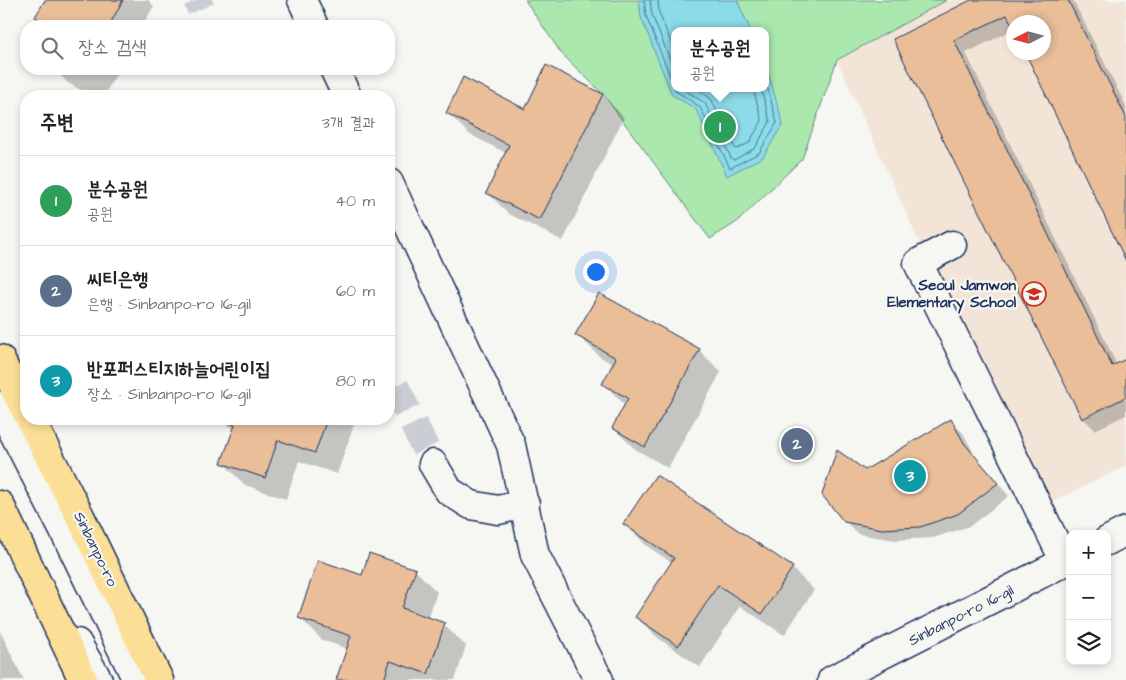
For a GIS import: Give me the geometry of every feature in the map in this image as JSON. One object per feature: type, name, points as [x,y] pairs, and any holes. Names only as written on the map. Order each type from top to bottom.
[{"type":"main road","points":[[0,359],[20,398]]},
{"type":"main road","name":"Sinbanpo-ro","points":[[33,425],[80,516],[159,680]]},
{"type":"main road","points":[[3,510],[83,680]]},
{"type":"street","points":[[302,0],[311,20]]},
{"type":"street","points":[[337,75],[345,90]]},
{"type":"street","points":[[395,197],[511,445],[535,555],[599,680]]},
{"type":"street","points":[[952,245],[918,263],[1066,558]]},
{"type":"street","points":[[0,406],[137,680]]},
{"type":"street","points":[[433,464],[449,491],[471,505],[498,510],[525,504]]},
{"type":"street","points":[[3,510],[98,680]]},
{"type":"street","points":[[1111,539],[1126,531]]},
{"type":"street","name":"Sinbanpo-ro 16-gil","points":[[832,680],[877,670],[1066,561]]},
{"type":"shaded area","name":"Seoul Jamwon Elementary School","points":[[947,0],[1126,0],[1126,466],[1043,506],[961,335],[837,60]]},
{"type":"green space","points":[[525,0],[947,0],[837,60],[802,159],[737,222],[710,239],[603,94],[561,53]]},
{"type":"water","points":[[639,0],[737,0],[749,27],[671,27],[671,92],[769,92],[769,76],[783,124],[763,157],[727,176],[696,109],[672,95],[641,17]]},
{"type":"building","points":[[45,0],[123,0],[112,20],[40,20],[35,17]]},
{"type":"building","points":[[971,0],[1068,0],[1126,117],[1126,261],[1029,60],[1051,60],[1051,15],[1006,15],[954,40],[1112,366],[1126,359],[1126,397],[1082,419],[893,39]]},
{"type":"building","points":[[546,65],[603,94],[540,220],[486,193],[509,145],[446,113],[463,77],[525,109]]},
{"type":"building","points":[[599,293],[700,349],[645,447],[612,428],[628,398],[602,384],[616,358],[575,335]]},
{"type":"building","points":[[951,419],[964,443],[998,483],[958,514],[920,527],[882,529],[844,522],[822,495],[837,450],[865,470]]},
{"type":"building","points":[[235,425],[325,425],[315,453],[278,440],[265,478],[221,463]]},
{"type":"building","points":[[656,475],[793,567],[762,614],[718,585],[678,646],[635,617],[674,558],[623,524]]},
{"type":"building","points":[[369,553],[416,569],[402,608],[445,623],[428,674],[390,661],[384,680],[336,680],[351,636],[298,618],[318,560],[362,575]]},
{"type":"tunnel","points":[[197,0],[201,9]]},
{"type":"tunnel","points":[[395,386],[433,464]]},
{"type":"place","name":"분수공원","points":[[720,127]]},
{"type":"place","name":"Seoul Jamwon Elementary School","points":[[1034,294]]},
{"type":"place","name":"씨티은행","points":[[797,444]]},
{"type":"place","name":"반포퍼스티지하늘어린이집","points":[[910,476]]}]
